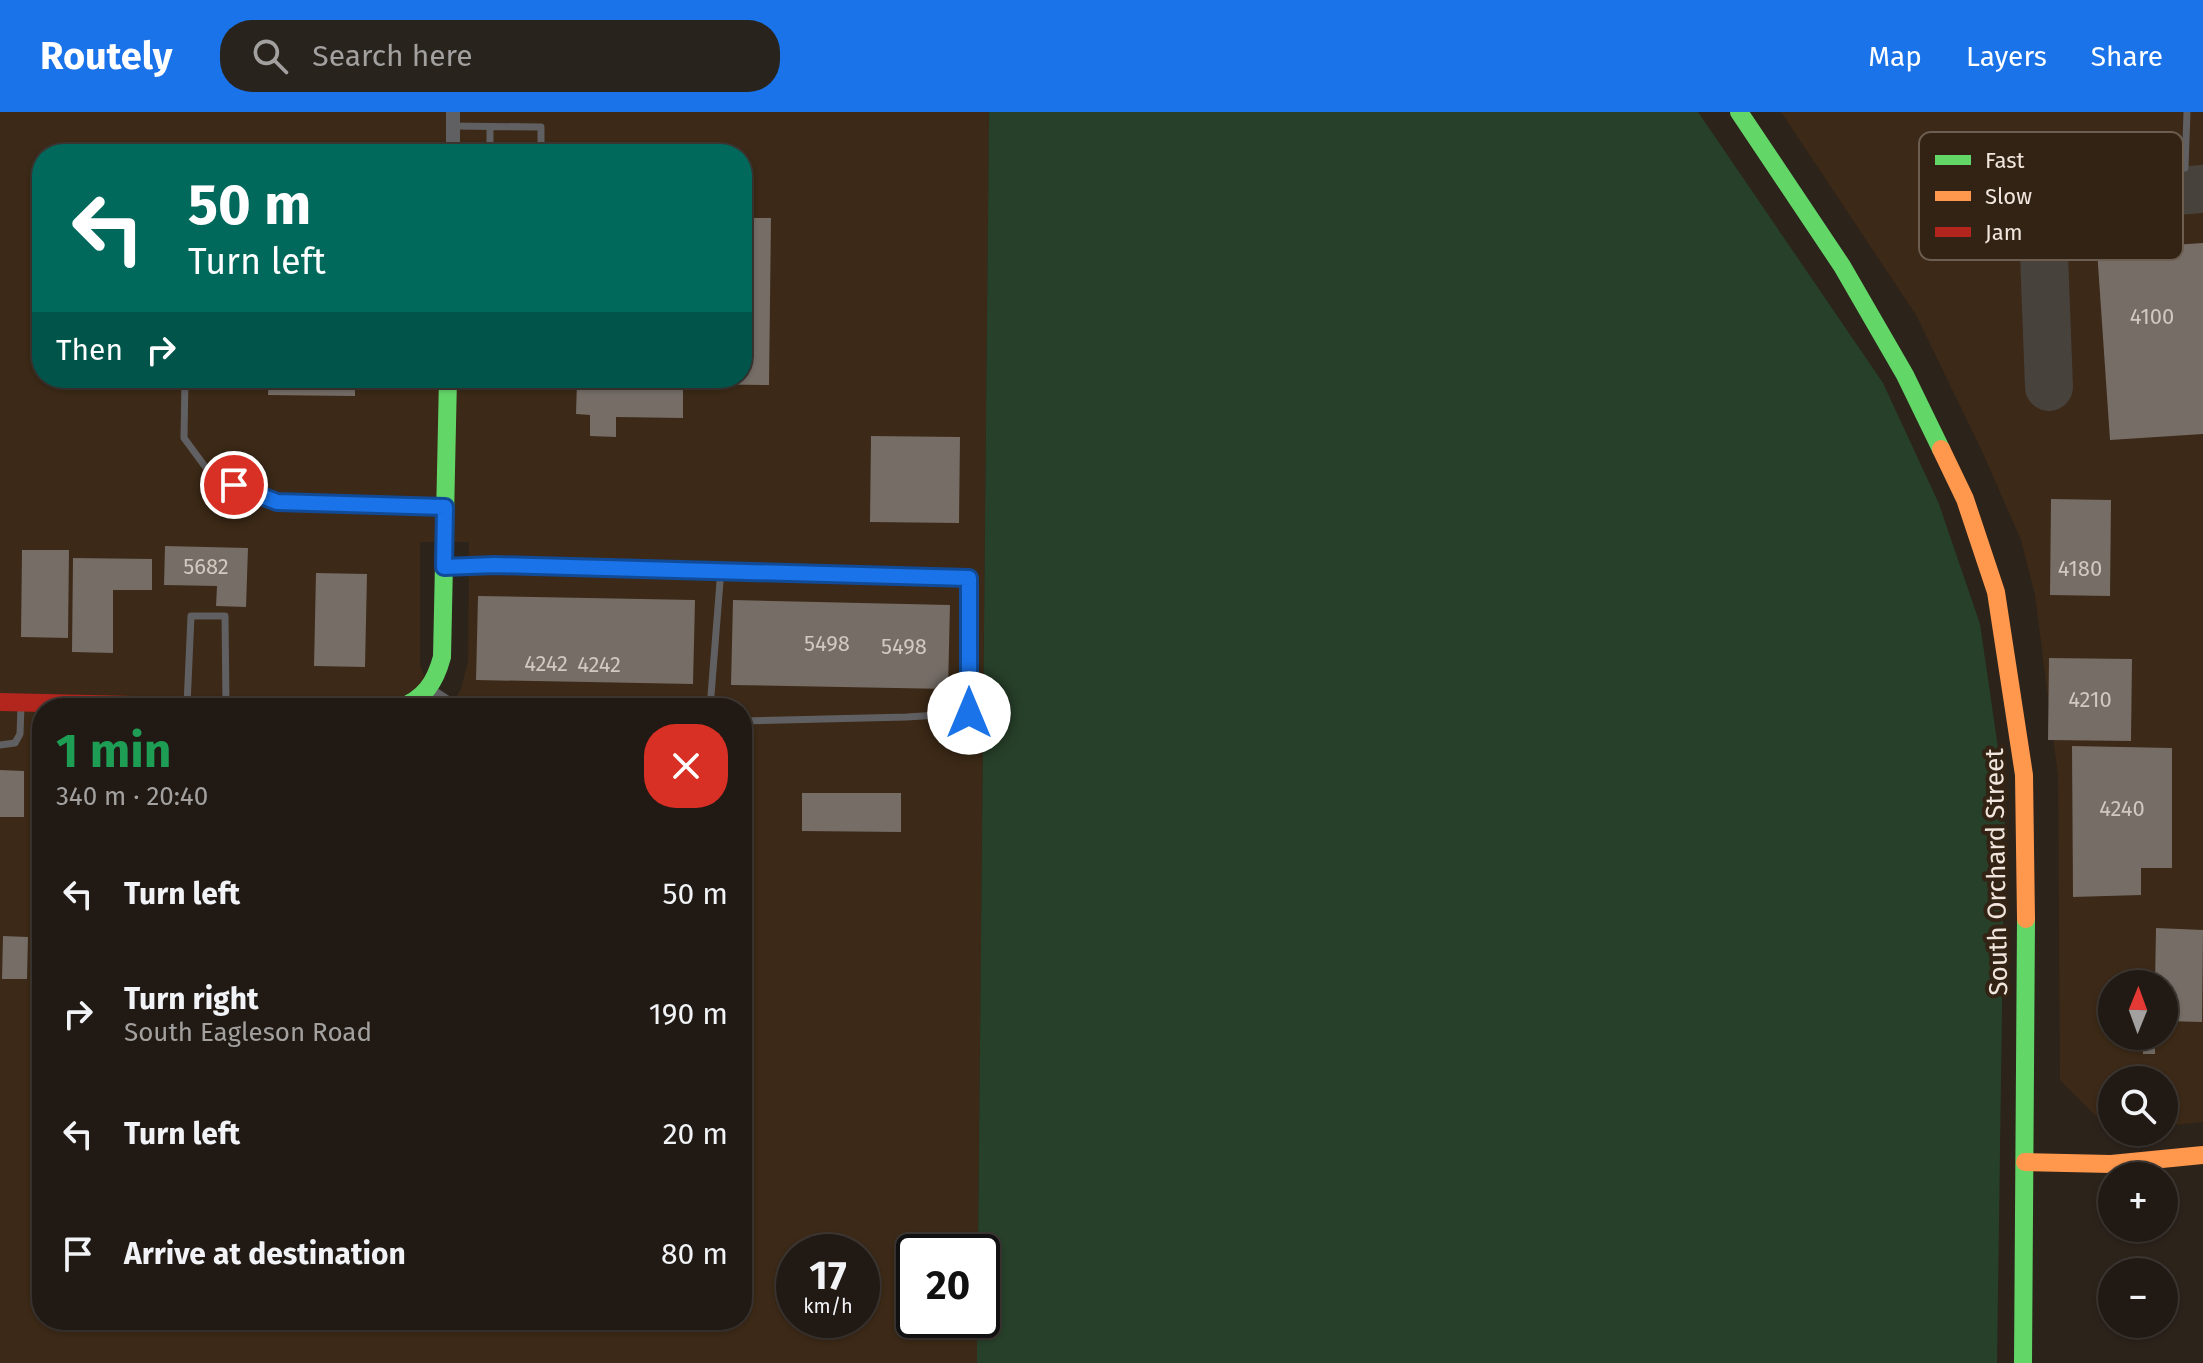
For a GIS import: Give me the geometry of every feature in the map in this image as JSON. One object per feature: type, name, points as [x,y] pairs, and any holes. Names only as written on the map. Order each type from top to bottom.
[{"type":"main road","name":"South Orchard Street","points":[[1739,112],[1842,266],[1905,375],[1965,499],[1996,592],[2024,775],[2023,1363]]},
{"type":"main road","points":[[420,698],[429,691],[438,675],[442,657],[448,388]]},
{"type":"main road","points":[[0,702],[32,703]]},
{"type":"main road","points":[[2025,1162],[2111,1164],[2203,1155]]},
{"type":"street","points":[[453,119],[453,144]]},
{"type":"street","points":[[429,691],[440,698]]},
{"type":"lane","points":[[2185,168],[2187,112]]},
{"type":"lane","points":[[453,119],[490,127],[541,127],[541,144]]},
{"type":"lane","points":[[490,127],[490,144]]},
{"type":"lane","points":[[185,388],[184,438],[212,476],[277,502],[445,507]]},
{"type":"lane","points":[[444,567],[721,569],[969,578],[969,713],[752,721]]},
{"type":"lane","points":[[711,698],[721,569]]},
{"type":"lane","points":[[187,698],[191,616],[225,616],[226,698]]},
{"type":"lane","points":[[0,745],[15,743],[20,734],[21,703]]},
{"type":"shaded area","points":[[0,112],[989,112],[978,1234],[896,1234],[896,1338],[977,1338],[977,1363],[0,1363]]},
{"type":"shaded area","points":[[1781,112],[2203,112],[2203,1122],[2178,1125],[2178,1066],[2098,1066],[2098,1118],[2060,1080],[2058,776],[2035,595],[2021,540],[1916,315]]},
{"type":"green space","points":[[989,112],[1698,112],[1883,383],[1939,504],[1980,624],[2005,796],[1997,1363],[977,1363],[977,1338],[1000,1338],[1000,1234],[978,1234]]},
{"type":"building","points":[[189,142],[254,144],[189,144]]},
{"type":"building","points":[[752,218],[771,218],[769,385],[752,385]]},
{"type":"building","points":[[2203,243],[2203,434],[2110,440],[2098,260],[2183,260],[2183,244]]},
{"type":"building","points":[[268,388],[355,388],[355,396],[268,395]]},
{"type":"building","points":[[577,388],[683,388],[683,418],[616,417],[616,437],[590,436],[590,415],[576,414]]},
{"type":"building","points":[[871,436],[960,437],[959,523],[870,522]]},
{"type":"building","points":[[2051,499],[2111,500],[2110,596],[2050,595]]},
{"type":"building","points":[[165,546],[248,548],[246,607],[216,606],[217,586],[164,585]]},
{"type":"building","points":[[22,550],[69,550],[68,638],[21,637]]},
{"type":"building","points":[[73,558],[152,559],[152,590],[113,590],[113,653],[72,652]]},
{"type":"building","points":[[316,573],[367,574],[365,667],[314,666]]},
{"type":"building","points":[[478,596],[695,600],[693,684],[476,680]]},
{"type":"building","points":[[733,600],[950,605],[948,689],[731,685]]},
{"type":"building","points":[[2049,658],[2132,659],[2131,741],[2048,740]]},
{"type":"building","points":[[2072,746],[2172,748],[2172,868],[2141,868],[2141,895],[2073,897]]},
{"type":"building","points":[[0,770],[24,771],[24,817],[0,817]]},
{"type":"building","points":[[802,793],[901,793],[901,832],[802,831]]},
{"type":"building","points":[[2156,928],[2203,930],[2202,1022],[2178,1021],[2178,970],[2155,970]]},
{"type":"building","points":[[3,936],[28,937],[27,979],[2,979]]},
{"type":"building","points":[[2143,1050],[2155,1050],[2155,1054],[2143,1054]]},
{"type":"taxiway","points":[[2183,191],[2203,189]]},
{"type":"taxiway","points":[[2044,260],[2049,387]]},
{"type":"traffic: fast","points":[[1739,112],[1842,266],[1905,375],[1941,449]]},
{"type":"traffic: fast","points":[[418,698],[436,675],[442,657],[448,388]]},
{"type":"traffic: fast","points":[[2023,1363],[2026,919]]},
{"type":"traffic: slow","points":[[1941,449],[1965,499],[1996,592],[2024,775],[2026,919]]},
{"type":"traffic: slow","points":[[2025,1162],[2111,1164],[2203,1155]]},
{"type":"traffic: jam","points":[[0,702],[32,703]]},
{"type":"route","points":[[234,485],[277,502],[445,507],[444,567],[721,569],[969,578],[969,713]]}]
